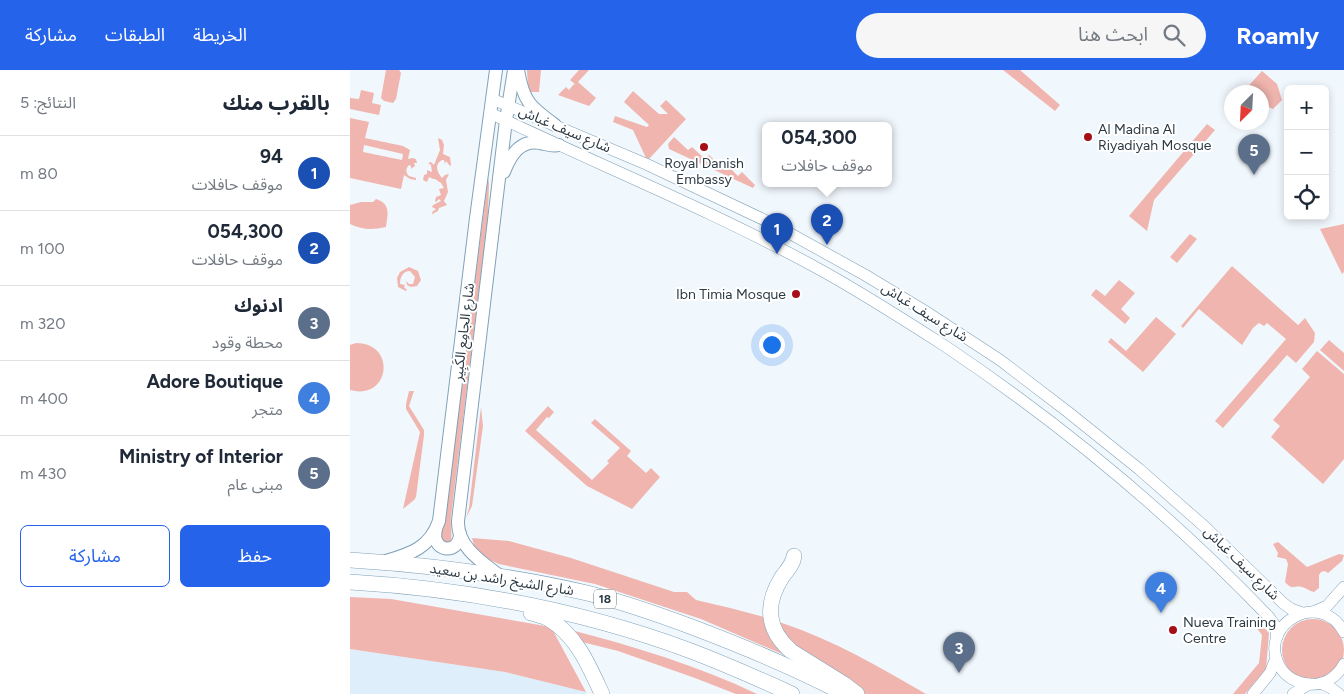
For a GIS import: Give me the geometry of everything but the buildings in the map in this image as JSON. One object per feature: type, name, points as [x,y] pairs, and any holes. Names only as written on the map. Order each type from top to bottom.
[{"type":"main road","points":[[496,70],[499,102]]},
{"type":"main road","points":[[499,102],[503,70]]},
{"type":"main road","points":[[498,116],[496,106],[514,70]]},
{"type":"main road","points":[[518,70],[526,100],[535,110],[555,125]]},
{"type":"main road","name":"شارع الجامِع الكَبِير","points":[[460,534],[458,521],[498,188],[498,116]]},
{"type":"main road","name":"شارع الجامِع الكَبِير","points":[[383,562],[415,551],[426,542],[436,529],[440,517],[498,116]]},
{"type":"main road","points":[[498,188],[510,158],[521,146],[536,142],[550,146],[559,146]]},
{"type":"main road","points":[[436,529],[435,541],[445,549],[452,548],[457,544],[460,534]]},
{"type":"main road","points":[[460,534],[472,553],[500,576]]},
{"type":"main road","points":[[794,556],[792,563],[776,587],[772,597],[771,617],[777,636],[791,652],[857,694]]},
{"type":"main road","name":"شارع الشيخ راشد بن سعيد","points":[[350,560],[424,566],[500,576],[588,594],[645,610],[749,648],[786,664],[845,694]]},
{"type":"main road","name":"شارع الشيخ راشد بن سعيد","points":[[350,582],[457,592],[538,606],[635,632],[699,654],[792,694]]},
{"type":"main road","points":[[457,592],[548,618],[562,628],[577,644],[602,694]]},
{"type":"street","name":"شارع سيف غباش","points":[[499,102],[646,164],[773,224],[865,275],[928,313],[1000,360],[1116,449],[1205,527],[1283,603],[1291,609],[1306,613],[1323,614],[1339,624],[1344,632]]},
{"type":"street","name":"شارع سيف غباش","points":[[498,116],[781,248],[877,302],[974,366],[1081,445],[1173,523],[1269,617],[1277,637]]},
{"type":"street","points":[[1339,694],[1331,688],[1291,678],[1282,670],[1276,658],[1275,648],[1277,637],[1286,622],[1296,615],[1327,606],[1344,587]]},
{"type":"street","points":[[1252,694],[1270,673],[1276,658]]},
{"type":"street","points":[[1293,694],[1300,689],[1336,675],[1344,664]]},
{"type":"shaded area","points":[[386,70],[399,70],[401,73],[396,99],[393,103],[384,101],[381,98]]},
{"type":"shaded area","points":[[527,70],[541,70],[539,92],[529,92]]},
{"type":"shaded area","points":[[579,70],[589,70],[578,82],[596,98],[589,106],[558,95],[566,87],[569,90],[574,84],[576,85],[570,80]]},
{"type":"shaded area","points":[[1003,70],[1020,70],[1060,105],[1055,111]]},
{"type":"shaded area","points":[[1262,71],[1277,84],[1282,100],[1273,109],[1269,107],[1269,85],[1249,85]]},
{"type":"shaded area","points":[[361,90],[374,93],[372,103],[381,105],[379,115],[350,109],[350,98],[359,99]]},
{"type":"shaded area","points":[[633,91],[659,114],[668,114],[660,106],[666,100],[686,119],[649,159],[646,158],[633,130],[613,122],[615,116],[647,127],[649,125],[624,102]]},
{"type":"shaded area","points":[[350,118],[369,122],[365,138],[403,146],[410,150],[408,159],[416,159],[417,163],[414,163],[415,166],[411,169],[409,165],[406,170],[409,176],[416,178],[416,180],[404,175],[401,189],[350,178]],"holes":[[[364,145],[403,154],[402,160],[363,152]]]},
{"type":"shaded area","points":[[1207,124],[1215,130],[1154,200],[1147,231],[1129,216]]},
{"type":"shaded area","points":[[674,137],[688,150],[692,147],[705,159],[709,155],[722,167],[726,164],[738,176],[742,172],[755,185],[753,188],[669,149],[668,144]]},
{"type":"shaded area","points":[[438,138],[442,140],[444,145],[443,154],[450,157],[451,165],[446,161],[445,164],[444,160],[442,160],[437,166],[442,178],[449,174],[446,180],[448,192],[444,201],[447,205],[439,208],[433,215],[432,212],[436,209],[432,207],[433,205],[441,201],[439,199],[435,201],[436,197],[441,195],[439,189],[444,188],[435,179],[429,177],[427,182],[423,180],[427,170],[432,172],[431,165],[428,163],[431,162],[434,165],[440,150]]},
{"type":"shaded area","points":[[488,178],[488,217],[451,517],[451,538],[450,543],[445,544],[439,537],[445,517]]},
{"type":"shaded area","points":[[376,199],[381,201],[386,207],[388,214],[386,227],[368,229],[350,224],[350,205],[361,202],[373,202]]},
{"type":"shaded area","points":[[1344,224],[1344,272],[1342,274],[1320,229]]},
{"type":"shaded area","points":[[1190,234],[1197,239],[1177,263],[1170,257]]},
{"type":"shaded area","points":[[1232,266],[1298,325],[1305,318],[1315,333],[1314,342],[1296,363],[1287,355],[1223,428],[1215,421],[1286,339],[1267,323],[1264,326],[1259,323],[1253,328],[1242,345],[1199,309],[1183,328],[1181,326]]},
{"type":"shaded area","points":[[409,267],[418,271],[421,280],[417,286],[411,287],[407,285],[406,281],[409,284],[413,284],[415,277],[410,271],[404,273],[400,284],[405,285],[406,291],[398,287],[397,278],[400,272]]},
{"type":"shaded area","points":[[1119,280],[1135,293],[1121,309],[1130,318],[1125,324],[1091,295],[1096,289],[1105,296]]},
{"type":"shaded area","points":[[1156,317],[1176,334],[1143,372],[1108,342],[1111,338],[1126,351]]},
{"type":"shaded area","points":[[1329,340],[1344,353],[1344,371],[1320,350]]},
{"type":"shaded area","points":[[356,343],[369,345],[378,352],[383,361],[383,371],[380,380],[374,387],[363,391],[350,390],[350,345]]},
{"type":"shaded area","points":[[1317,351],[1344,374],[1344,459],[1323,484],[1271,437],[1280,426],[1273,420],[1310,377],[1302,369]]},
{"type":"shaded area","points":[[409,391],[414,391],[409,406],[424,430],[424,435],[416,497],[403,509],[420,432],[406,409]]},
{"type":"shaded area","points":[[548,406],[554,412],[536,430],[592,480],[609,463],[607,461],[620,448],[591,423],[595,419],[631,451],[627,456],[646,473],[651,468],[660,477],[632,509],[587,486],[525,431]]},
{"type":"shaded area","points":[[481,407],[483,426],[472,506],[466,518],[469,508]]},
{"type":"shaded area","points":[[472,538],[509,541],[571,558],[674,592],[687,592],[696,600],[782,623],[820,637],[874,664],[926,694],[863,694],[817,669],[701,619],[595,584],[499,564],[483,557],[475,549]]},
{"type":"shaded area","points":[[1278,542],[1307,567],[1339,554],[1344,555],[1342,561],[1328,573],[1325,571],[1321,572],[1319,575],[1319,588],[1314,592],[1302,587],[1292,587],[1285,582],[1288,564],[1286,559],[1277,557],[1278,553],[1273,544]]},
{"type":"shaded area","points":[[350,597],[391,599],[551,627],[586,692],[505,672],[350,649]]},
{"type":"shaded area","points":[[1313,619],[1330,624],[1335,628],[1339,633],[1344,650],[1339,667],[1335,672],[1330,676],[1313,681],[1296,676],[1291,672],[1287,667],[1282,650],[1287,633],[1291,628],[1296,624]]},
{"type":"shaded area","points":[[1259,622],[1269,633],[1266,669],[1245,694],[1233,694],[1259,663],[1262,635],[1255,626]]},
{"type":"shaded area","points":[[571,630],[666,658],[712,674],[757,694],[736,694],[618,651],[582,642]]},
{"type":"shaded area","points":[[350,649],[505,672],[586,692],[587,694],[350,694]]},
{"type":"place","name":"Al Madina Al Riyadiyah Mosque","points":[[1088,137]]},
{"type":"place","name":"Royal Danish Embassy","points":[[704,147]]},
{"type":"place","name":"Ministry of Interior","points":[[1254,175]]},
{"type":"place","name":"054,300","points":[[827,245]]},
{"type":"place","name":"94","points":[[777,254]]},
{"type":"place","name":"Ibn Timia Mosque","points":[[796,294]]},
{"type":"place","name":"Adore Boutique","points":[[1161,613]]},
{"type":"place","name":"Nueva Training Centre","points":[[1173,630]]},
{"type":"place","name":"ادنوك","points":[[959,673]]}]
